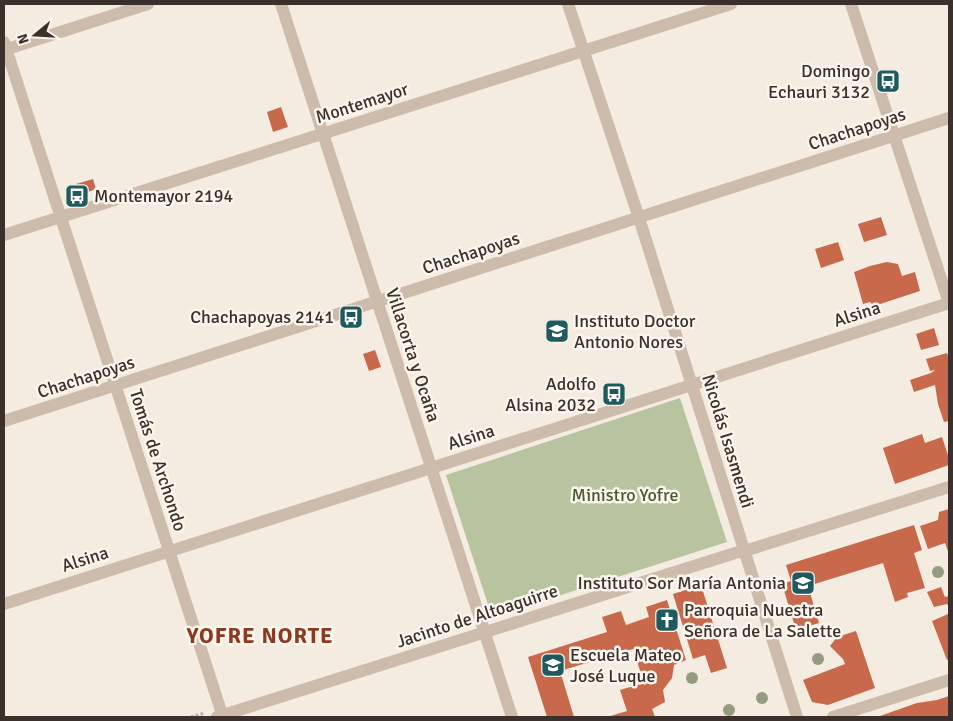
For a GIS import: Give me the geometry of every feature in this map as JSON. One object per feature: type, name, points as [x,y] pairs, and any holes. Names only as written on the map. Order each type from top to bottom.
[{"type":"street","points":[[5,47],[148,4]]},
{"type":"street","name":"Villacorta y Ocaña","points":[[281,4],[512,717]]},
{"type":"street","name":"Nicolás Isasmendi","points":[[568,4],[639,218],[797,717]]},
{"type":"street","name":"Montemayor","points":[[4,235],[731,4]]},
{"type":"street","points":[[851,4],[949,303]]},
{"type":"street","name":"Tomás de Archondo","points":[[5,47],[116,385],[221,717]]},
{"type":"street","name":"Chachapoyas","points":[[4,421],[949,118]]},
{"type":"street","name":"Alsina","points":[[4,604],[949,303]]},
{"type":"street","name":"Jacinto de Altoaguirre","points":[[221,717],[744,550],[949,488]]},
{"type":"street","points":[[833,717],[949,680]]},
{"type":"green space","name":"Ministro Yofre","points":[[680,398],[727,542],[492,617],[446,475]]},
{"type":"building","points":[[281,107],[288,127],[273,132],[267,112]]},
{"type":"building","points":[[93,179],[96,189],[80,195],[76,184]]},
{"type":"building","points":[[881,217],[887,235],[864,242],[858,224]]},
{"type":"building","points":[[838,242],[844,260],[821,268],[815,249]]},
{"type":"building","points":[[887,262],[898,264],[902,276],[915,272],[920,291],[874,306],[870,302],[863,304],[854,272]]},
{"type":"building","points":[[934,328],[939,345],[921,350],[916,334]]},
{"type":"building","points":[[375,350],[381,367],[369,371],[363,354]]},
{"type":"building","points":[[947,353],[949,359],[949,421],[944,422],[938,404],[935,385],[914,392],[910,380],[935,370],[930,371],[926,359]]},
{"type":"building","points":[[922,434],[925,443],[942,437],[949,458],[949,465],[895,484],[883,448]]},
{"type":"building","points":[[949,509],[949,554],[945,543],[928,549],[920,526],[938,520],[939,512]]},
{"type":"building","points":[[914,525],[922,550],[914,553],[925,588],[907,593],[908,597],[895,602],[883,563],[808,586],[819,623],[796,630],[782,584],[791,581],[786,565]]},
{"type":"building","points":[[701,585],[727,668],[711,673],[705,655],[693,659],[673,594]]},
{"type":"building","points":[[941,587],[945,597],[949,596],[949,607],[947,604],[934,607],[927,592]]},
{"type":"building","points":[[667,600],[686,660],[674,665],[672,678],[663,690],[665,702],[652,709],[655,717],[607,717],[627,711],[620,690],[644,683],[633,649],[560,671],[574,717],[547,717],[528,657],[607,632],[602,617],[621,611],[626,625],[649,617],[646,607]]},
{"type":"building","points":[[948,614],[949,659],[947,660],[932,621]]},
{"type":"building","points":[[856,631],[875,688],[828,705],[812,702],[803,680],[845,664],[843,659],[830,646],[837,637]]},
{"type":"building","points":[[949,696],[949,717],[877,717],[917,703]]},
{"type":"place","name":"Domingo Echauri 3132","points":[[888,81]]},
{"type":"place","name":"Montemayor 2194","points":[[77,196]]},
{"type":"place","name":"Chachapoyas 2141","points":[[351,317]]},
{"type":"place","name":"Instituto Doctor Antonio Nores","points":[[557,331]]},
{"type":"place","name":"Adolfo Alsina 2032","points":[[614,394]]},
{"type":"place","name":"Instituto Sor María Antonia","points":[[803,583]]},
{"type":"place","name":"Parroquia Nuestra Señora de La Salette","points":[[667,620]]},
{"type":"place","name":"Escuela Mateo José Luque","points":[[553,665]]},
{"type":"district","name":"YOFRE NORTE","points":[[260,635]]}]
